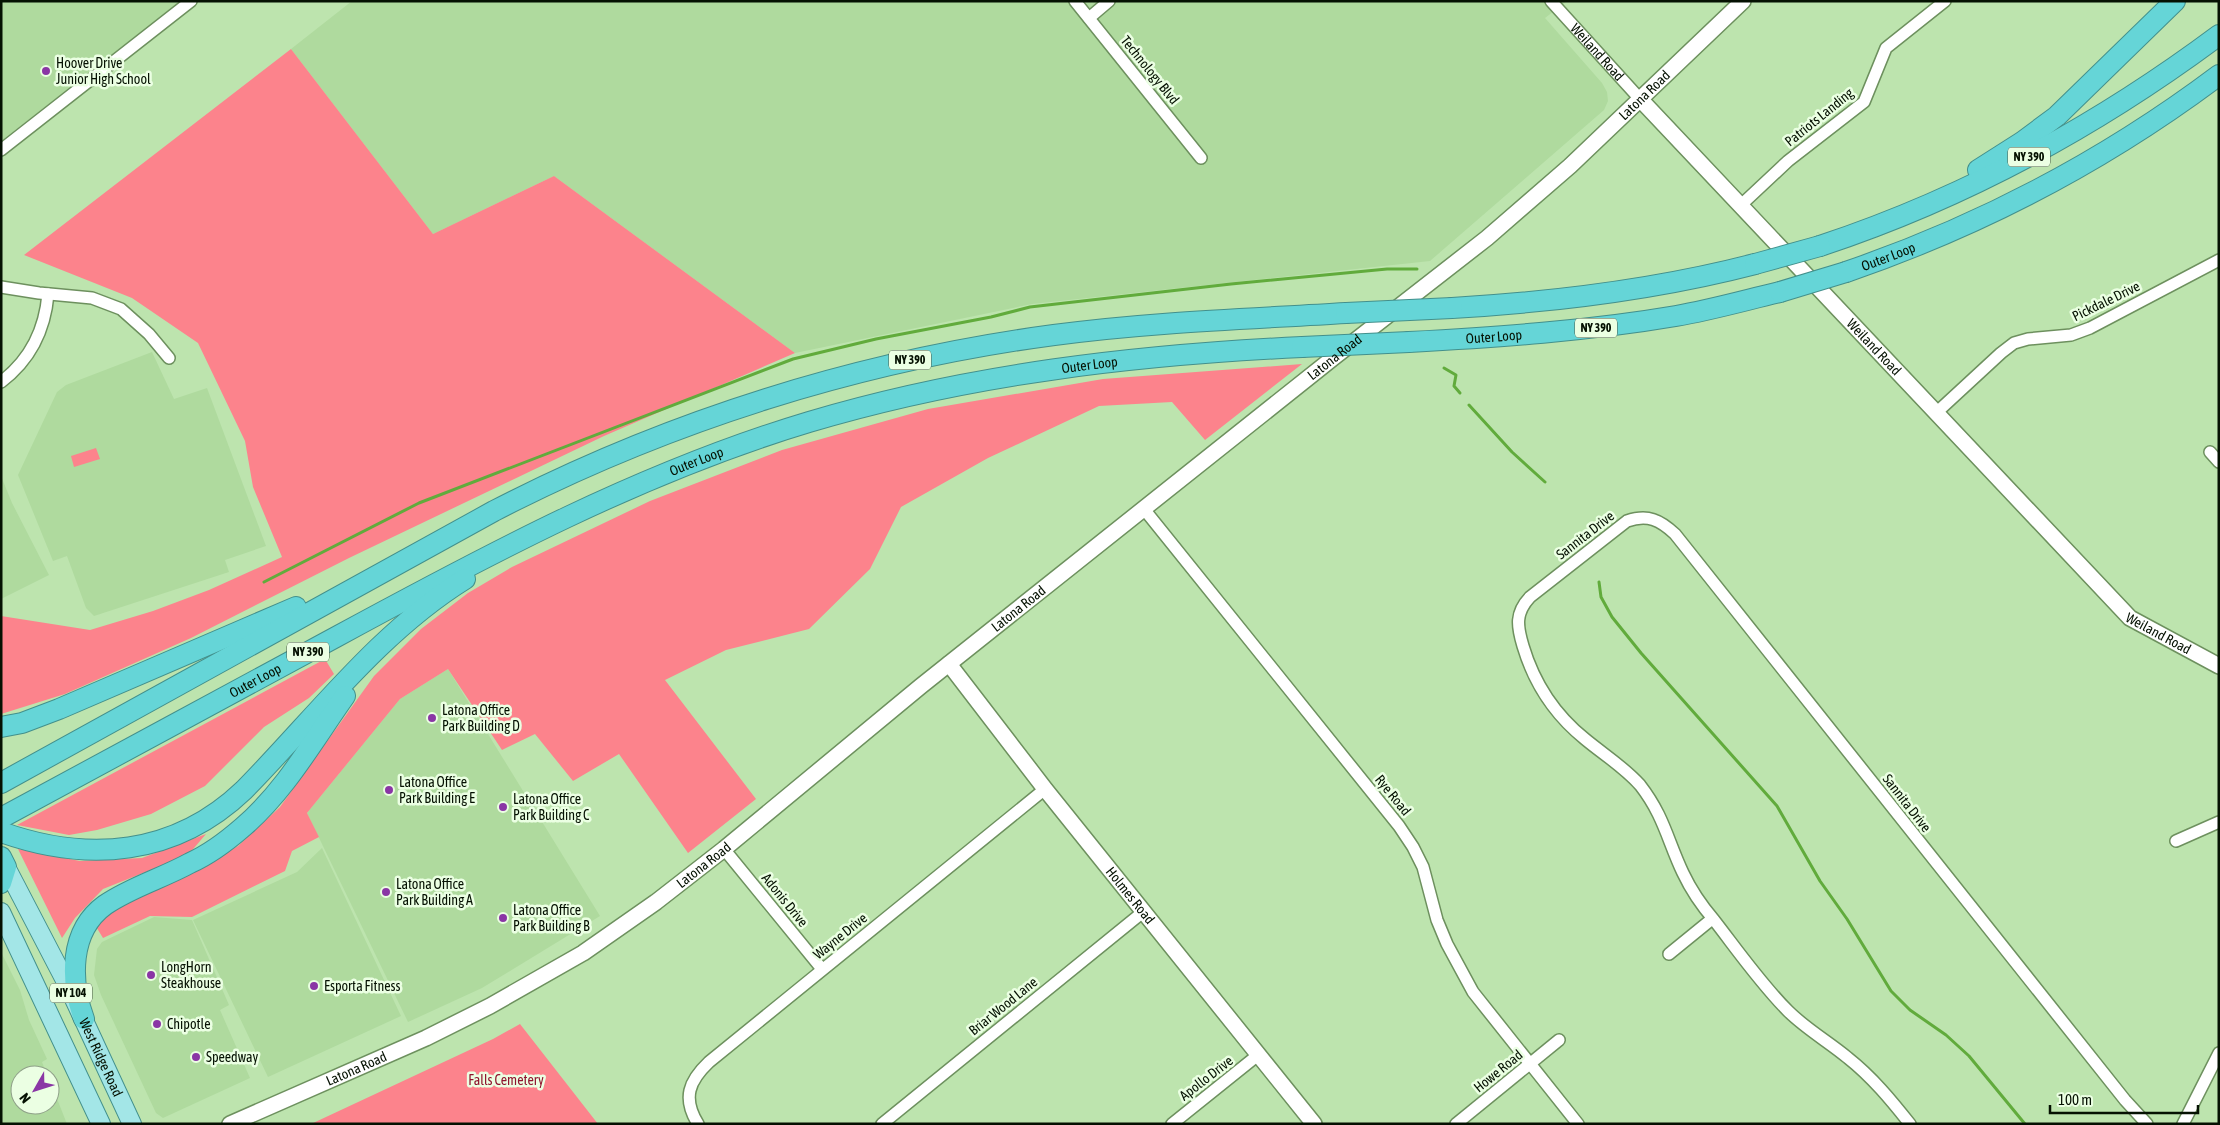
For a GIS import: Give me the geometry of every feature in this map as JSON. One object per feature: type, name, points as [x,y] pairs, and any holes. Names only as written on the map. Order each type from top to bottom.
[{"type":"highway","points":[[1910,213],[2044,127],[2081,94],[2175,1]]},
{"type":"highway","name":"NY 390","points":[[1,784],[416,553],[517,499],[633,447],[724,412],[846,376],[967,348],[1056,334],[1136,326],[1546,301],[1670,284],[1755,264],[1820,246],[1910,213],[1984,180],[2070,135],[2146,87],[2219,35]]},
{"type":"highway","name":"Outer Loop","points":[[1,818],[457,571],[619,493],[704,458],[797,426],[875,404],[944,388],[1051,368],[1122,360],[1302,347],[1524,335],[1622,324],[1692,313],[1780,292],[1846,272],[1932,240],[2045,186],[2138,131],[2219,75]]},
{"type":"highway","points":[[1,832],[50,846],[87,851],[125,849],[167,839],[204,822],[228,805],[244,790],[359,667],[403,627],[458,584],[619,493]]},
{"type":"highway","points":[[1,727],[22,723],[59,708],[416,553]]},
{"type":"highway","points":[[84,1019],[77,995],[74,966],[81,936],[93,916],[117,898],[182,868],[212,851],[251,821],[278,790],[352,688],[403,627]]},
{"type":"main road","name":"West Ridge Road","points":[[3,868],[84,1019],[132,1124]]},
{"type":"main road","name":"West Ridge Road","points":[[1,912],[101,1124]]},
{"type":"street","points":[[1,150],[191,1]]},
{"type":"street","name":"Technology Blvd","points":[[1075,1],[1201,158]]},
{"type":"street","points":[[1089,18],[1109,1]]},
{"type":"street","name":"Weiland Road","points":[[1550,1],[1740,206],[2130,618],[2219,666]]},
{"type":"street","name":"Latona Road","points":[[230,1124],[426,1038],[506,998],[621,927],[724,849],[949,664],[1333,358],[1487,238],[1570,166],[1743,1]]},
{"type":"street","name":"Patriots Landing","points":[[1740,206],[1788,161],[1864,102],[1886,48],[1945,1]]},
{"type":"street","name":"Pickdale Drive","points":[[1936,414],[2014,343],[2028,339],[2071,335],[2090,328],[2219,260]]},
{"type":"street","points":[[1,287],[92,298],[121,309],[149,334],[169,358]]},
{"type":"street","points":[[1,382],[16,369],[34,345],[42,326],[48,294]]},
{"type":"street","points":[[2210,452],[2219,462]]},
{"type":"street","name":"Rye Road","points":[[1144,509],[1399,826],[1423,867],[1438,920],[1458,968],[1473,992],[1578,1124]]},
{"type":"street","name":"Sannita Drive","points":[[1910,1124],[1868,1074],[1789,1011],[1712,919],[1690,887],[1677,860],[1666,826],[1650,798],[1631,776],[1584,738],[1557,712],[1536,681],[1518,631],[1519,611],[1530,597],[1621,525],[1636,518],[1650,518],[1658,520],[1675,534],[2146,1124]]},
{"type":"street","name":"Holmes Road","points":[[949,664],[1045,789],[1314,1124]]},
{"type":"street","name":"Wayne Drive","points":[[698,1124],[691,1109],[689,1091],[692,1081],[699,1072],[1045,789]]},
{"type":"street","points":[[2176,841],[2219,822]]},
{"type":"street","name":"Adonis Drive","points":[[724,849],[822,970]]},
{"type":"street","name":"Briar Wood Lane","points":[[882,1124],[1143,912]]},
{"type":"street","points":[[1669,954],[1712,919]]},
{"type":"street","name":"Howe Road","points":[[1456,1124],[1559,1040]]},
{"type":"street","points":[[2183,1124],[2219,1053]]},
{"type":"street","name":"Apollo Drive","points":[[1172,1124],[1258,1055]]},
{"type":"shaded area","name":"Hoover Drive Junior High School","points":[[1,1],[181,1],[1,141]]},
{"type":"shaded area","points":[[352,1],[1567,1],[1545,18],[1602,83],[1607,92],[1608,101],[1604,110],[1430,261],[1032,304],[795,353],[554,176],[433,234],[291,49]]},
{"type":"shaded area","points":[[152,352],[174,399],[207,388],[266,546],[225,560],[229,572],[94,616],[86,608],[67,556],[53,561],[18,475],[57,392],[66,385]]},
{"type":"shaded area","points":[[1,476],[12,503],[49,575],[1,599]]},
{"type":"shaded area","points":[[448,669],[600,916],[482,988],[408,1022],[307,813],[400,699]]},
{"type":"shaded area","points":[[322,848],[401,1016],[268,1077],[193,920],[297,872]]},
{"type":"shaded area","points":[[154,917],[192,920],[229,1005],[220,1010],[250,1078],[163,1118],[156,1113],[101,995],[94,975],[97,949],[102,942]]},
{"type":"shaded area","points":[[1,952],[20,990],[29,1020],[47,1059],[42,1062],[43,1065],[10,1065],[10,1115],[60,1115],[60,1106],[67,1124],[1,1124]]},
{"type":"green space","points":[[291,49],[433,234],[554,176],[795,353],[604,436],[349,558],[191,638],[65,694],[1,714],[1,616],[90,630],[153,611],[209,590],[282,557],[253,487],[245,441],[198,343],[132,298],[24,255]]},
{"type":"green space","points":[[1302,364],[1205,440],[1172,402],[1099,406],[988,458],[901,507],[870,569],[809,629],[726,650],[665,680],[756,799],[688,853],[619,754],[573,781],[535,734],[502,750],[448,669],[400,699],[307,813],[319,837],[292,851],[285,871],[192,917],[150,916],[103,938],[95,925],[116,906],[190,873],[238,846],[280,807],[374,676],[421,629],[468,593],[512,567],[650,501],[782,450],[928,409],[1103,379]]},
{"type":"green space","points":[[96,448],[100,459],[74,467],[71,456]]},
{"type":"green space","points":[[325,659],[334,674],[309,698],[264,727],[205,786],[151,814],[97,830],[69,835],[17,825]]},
{"type":"green space","points":[[206,834],[188,855],[103,889],[75,918],[62,938],[18,849],[80,861],[142,858]]},
{"type":"green space","name":"Falls Cemetery","points":[[520,1024],[598,1124],[311,1124],[493,1039]]},
{"type":"waterway","points":[[264,582],[419,503],[793,359],[876,339],[991,317],[1030,307],[1231,284],[1387,269],[1417,269]]},
{"type":"waterway","points":[[1444,368],[1456,375],[1454,386],[1460,393]]},
{"type":"waterway","points":[[1469,405],[1512,452],[1545,482]]},
{"type":"waterway","points":[[1599,582],[1601,597],[1612,617],[1641,653],[1777,806],[1820,881],[1847,919],[1891,991],[1910,1010],[1946,1035],[1969,1056],[2025,1124]]},
{"type":"place","name":"Hoover Drive Junior High School","points":[[46,71]]},
{"type":"place","name":"Latona Office Park Building D","points":[[432,718]]},
{"type":"place","name":"Latona Office Park Building E","points":[[389,790]]},
{"type":"place","name":"Latona Office Park Building C","points":[[503,807]]},
{"type":"place","name":"Latona Office Park Building A","points":[[386,892]]},
{"type":"place","name":"Latona Office Park Building B","points":[[503,918]]},
{"type":"place","name":"LongHorn Steakhouse","points":[[151,975]]},
{"type":"place","name":"Esporta Fitness","points":[[314,986]]},
{"type":"place","name":"Chipotle","points":[[157,1024]]},
{"type":"place","name":"Speedway","points":[[196,1057]]}]
